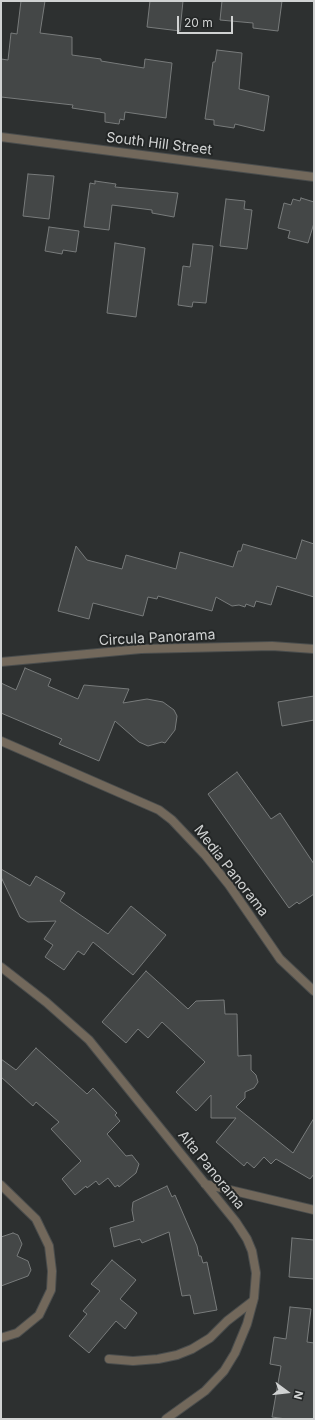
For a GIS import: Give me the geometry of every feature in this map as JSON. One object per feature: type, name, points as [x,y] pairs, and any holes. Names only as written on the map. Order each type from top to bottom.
[{"type":"street","name":"South Hill Street","points":[[1,137],[314,177]]},
{"type":"street","name":"Circula Panorama","points":[[1,662],[141,649],[272,646],[314,650]]},
{"type":"street","name":"Media Panorama","points":[[1,742],[159,810],[172,820],[205,855],[219,873],[280,959],[314,991]]},
{"type":"street","name":"Alta Panorama","points":[[1,967],[46,1002],[89,1040],[236,1222],[247,1239],[256,1273],[253,1301],[243,1338],[224,1370],[205,1391],[166,1419]]},
{"type":"street","points":[[205,1184],[314,1210]]},
{"type":"street","points":[[1,1185],[36,1219],[49,1246],[52,1271],[50,1290],[39,1315],[17,1333],[1,1338]]},
{"type":"street","points":[[109,1359],[133,1361],[158,1360],[192,1349],[210,1338],[227,1321],[253,1301]]},
{"type":"building","points":[[21,1],[45,1],[40,33],[72,37],[72,55],[101,59],[101,61],[144,68],[145,59],[172,63],[166,118],[125,112],[124,120],[120,119],[119,124],[105,122],[105,113],[72,108],[73,105],[1,97],[1,59],[8,60],[11,33],[17,34]]},
{"type":"building","points":[[150,1],[183,1],[180,31],[147,27]]},
{"type":"building","points":[[222,1],[282,1],[278,31],[253,28],[253,23],[220,20]]},
{"type":"building","points":[[217,50],[242,53],[239,89],[269,96],[264,131],[235,124],[234,128],[214,125],[214,120],[205,119],[213,62],[215,62]]},
{"type":"building","points":[[28,174],[54,176],[49,219],[23,216]]},
{"type":"building","points":[[95,181],[116,184],[115,187],[178,193],[174,217],[152,213],[152,210],[112,205],[109,230],[84,227],[90,183],[95,184]]},
{"type":"building","points":[[301,198],[314,202],[314,223],[308,243],[288,238],[290,231],[278,228],[284,203],[291,205],[293,199],[300,201]]},
{"type":"building","points":[[226,199],[245,201],[244,209],[252,210],[247,249],[220,246]]},
{"type":"building","points":[[49,227],[79,231],[76,252],[63,250],[62,254],[45,251]]},
{"type":"building","points":[[115,243],[145,248],[136,317],[107,313]]},
{"type":"building","points":[[193,244],[213,246],[206,303],[193,302],[192,307],[178,305],[183,266],[190,267]]},
{"type":"building","points":[[302,540],[314,544],[314,597],[277,586],[271,605],[256,601],[254,607],[246,604],[245,607],[239,605],[232,606],[216,597],[212,611],[158,596],[157,599],[148,597],[143,616],[93,603],[89,619],[58,611],[76,546],[87,560],[122,569],[126,555],[176,569],[180,552],[233,567],[238,551],[241,551],[243,544],[296,559]]},
{"type":"building","points":[[25,668],[51,679],[48,686],[78,699],[84,685],[129,689],[123,703],[147,699],[163,702],[174,710],[177,716],[175,730],[165,743],[162,742],[148,746],[139,742],[115,721],[99,761],[59,744],[62,739],[1,713],[1,683],[16,690]]},
{"type":"building","points":[[314,696],[314,720],[282,726],[278,702]]},
{"type":"building","points":[[237,772],[271,819],[280,813],[314,864],[314,894],[299,904],[297,902],[289,908],[208,794]]},
{"type":"building","points":[[1,869],[30,886],[36,876],[65,893],[60,901],[108,934],[131,906],[166,935],[133,975],[93,942],[84,955],[78,951],[64,970],[45,957],[53,945],[44,939],[56,921],[28,922],[20,917],[1,877]]},
{"type":"building","points":[[146,971],[188,1009],[196,1001],[224,1000],[225,1014],[237,1014],[238,1056],[251,1055],[251,1070],[256,1075],[258,1082],[254,1088],[245,1092],[245,1098],[236,1107],[293,1153],[314,1118],[314,1174],[310,1179],[276,1159],[271,1164],[264,1157],[254,1168],[247,1162],[244,1166],[216,1142],[236,1118],[211,1118],[211,1095],[196,1111],[176,1092],[205,1062],[162,1022],[148,1038],[138,1029],[126,1043],[102,1022]]},
{"type":"building","points":[[36,1048],[87,1094],[93,1088],[117,1113],[115,1115],[120,1121],[107,1134],[126,1156],[132,1155],[139,1164],[136,1173],[119,1187],[118,1185],[115,1187],[108,1178],[99,1185],[96,1181],[87,1188],[86,1186],[75,1195],[62,1179],[81,1161],[51,1129],[59,1122],[36,1102],[33,1106],[1,1077],[1,1059],[16,1070]]},
{"type":"building","points":[[167,1186],[172,1197],[175,1195],[197,1246],[199,1256],[201,1256],[203,1263],[207,1262],[217,1310],[194,1314],[190,1295],[182,1296],[169,1232],[142,1243],[140,1239],[114,1247],[110,1228],[134,1221],[132,1210],[133,1202]]},
{"type":"building","points":[[13,1233],[18,1235],[22,1244],[17,1256],[28,1261],[31,1270],[28,1276],[1,1286],[1,1237]]},
{"type":"building","points":[[292,1238],[314,1240],[314,1279],[289,1277]]},
{"type":"building","points":[[112,1260],[136,1280],[120,1299],[137,1313],[125,1329],[116,1321],[89,1353],[69,1336],[87,1314],[83,1311],[100,1291],[91,1284]]},
{"type":"building","points":[[290,1307],[311,1309],[307,1342],[314,1343],[314,1419],[286,1419],[272,1417],[281,1366],[270,1364],[274,1337],[286,1339]]}]
